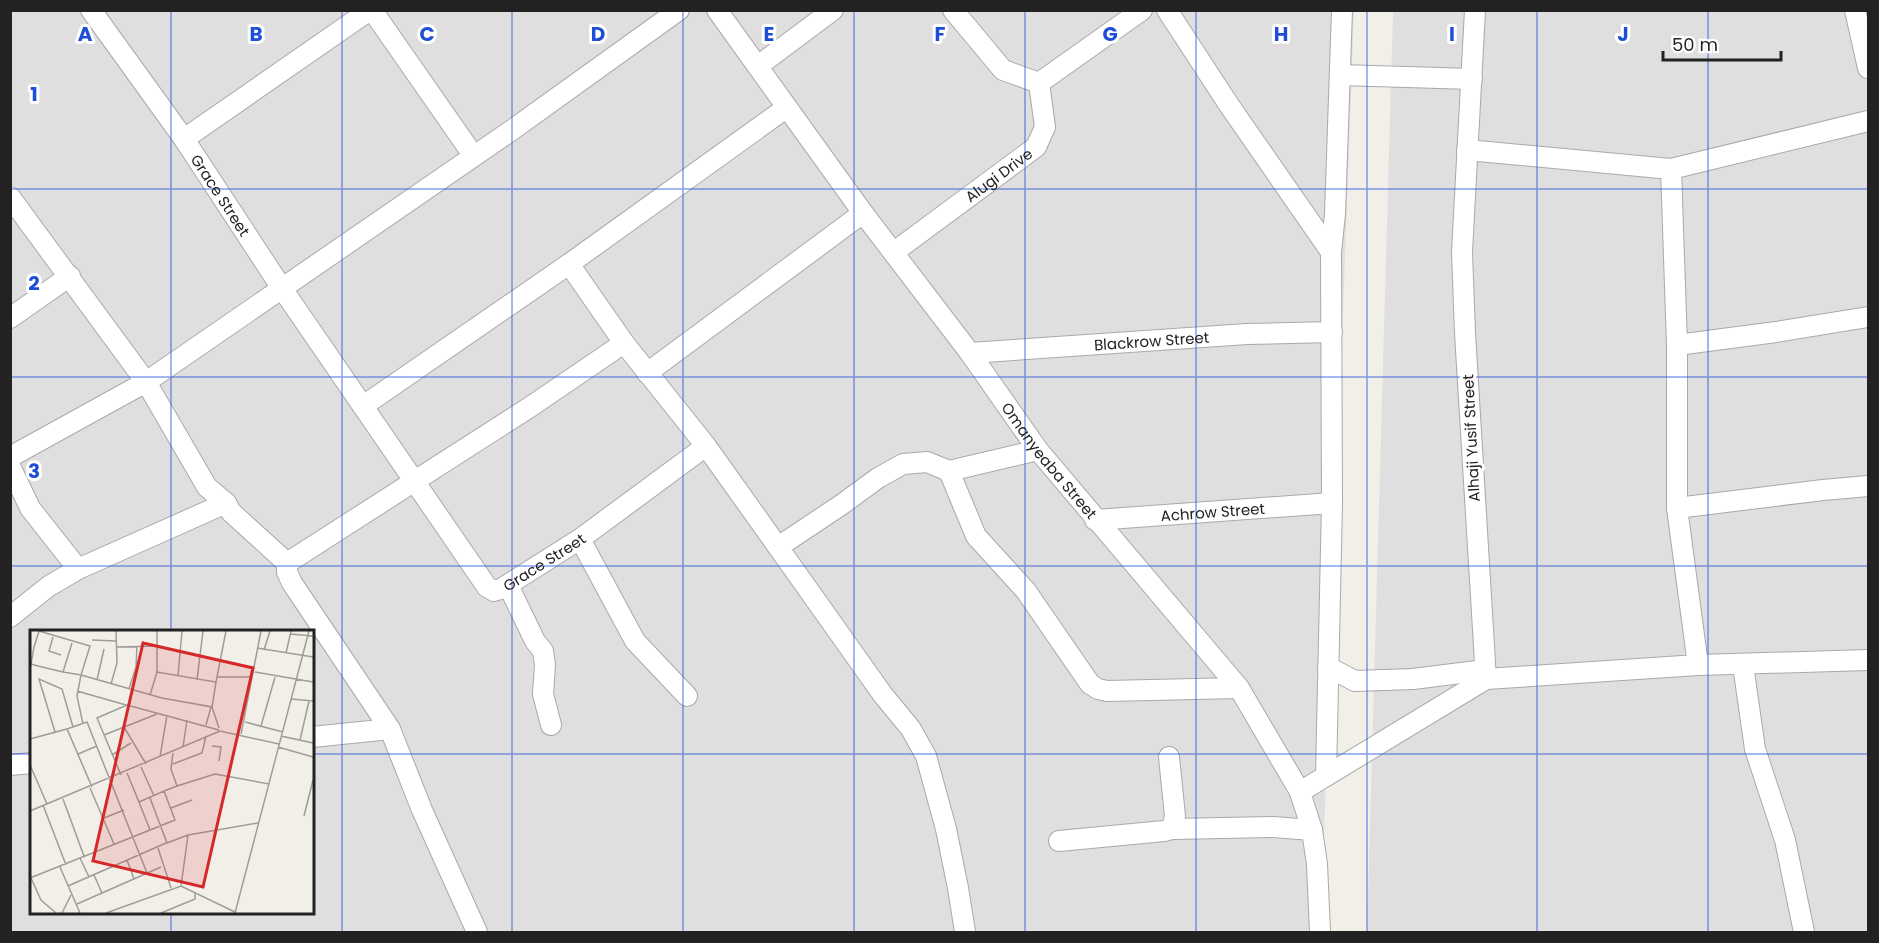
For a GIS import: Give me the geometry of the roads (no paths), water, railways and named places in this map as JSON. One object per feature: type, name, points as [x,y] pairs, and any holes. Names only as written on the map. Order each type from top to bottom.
[{"type":"street","name":"Grace Street","points":[[92,10],[184,139],[281,287],[487,587],[494,591],[508,585],[580,539],[706,446]]},
{"type":"street","points":[[184,139],[371,10],[473,155]]},
{"type":"street","points":[[10,458],[146,382],[512,130],[679,10]]},
{"type":"street","name":"Omanyeaba Street","points":[[717,10],[863,213],[970,353],[1038,450],[1239,688],[1300,792],[1312,830],[1317,864],[1320,933]]},
{"type":"street","points":[[758,66],[833,10]]},
{"type":"street","points":[[953,10],[1003,70],[1039,83],[1142,10]]},
{"type":"street","points":[[1167,10],[1229,105],[1332,252]]},
{"type":"street","points":[[1326,776],[1332,503],[1332,252],[1342,10]]},
{"type":"street","name":"Alhaji Yusif Street","points":[[1475,10],[1462,252],[1485,675]]},
{"type":"street","points":[[1854,10],[1869,68]]},
{"type":"street","points":[[1340,75],[1472,79]]},
{"type":"street","name":"Alugi Drive","points":[[894,252],[1036,147],[1045,127],[1039,83]]},
{"type":"street","points":[[363,406],[568,264],[786,108]]},
{"type":"street","points":[[1467,150],[1671,169],[1869,121]]},
{"type":"street","points":[[1671,169],[1677,345],[1677,508],[1698,665]]},
{"type":"street","points":[[10,196],[146,382],[207,487],[287,563],[287,572],[292,583],[390,729],[422,810],[477,933]]},
{"type":"street","points":[[647,373],[863,213]]},
{"type":"street","points":[[568,264],[624,343],[706,446],[883,695],[911,729],[926,756],[946,829],[965,933]]},
{"type":"street","points":[[10,318],[70,276]]},
{"type":"street","points":[[1677,345],[1869,317]]},
{"type":"street","name":"Blackrow Street","points":[[970,353],[1247,334],[1332,332]]},
{"type":"street","points":[[287,563],[533,405],[624,343]]},
{"type":"street","points":[[778,547],[878,478],[903,464],[927,462],[949,471],[1038,450]]},
{"type":"street","points":[[10,466],[30,508],[78,569]]},
{"type":"street","points":[[949,471],[976,536],[1026,591],[1090,684],[1107,691],[1239,688]]},
{"type":"street","points":[[1677,508],[1823,489],[1869,486]]},
{"type":"street","points":[[10,617],[49,586],[78,569],[226,503]]},
{"type":"street","name":"Achrow Street","points":[[1095,520],[1332,503]]},
{"type":"street","points":[[580,539],[615,600],[635,641],[687,696]]},
{"type":"street","points":[[508,585],[535,641],[543,651],[545,665],[543,694],[551,725]]},
{"type":"street","points":[[1328,667],[1354,681],[1698,665],[1869,660]]},
{"type":"street","points":[[1743,664],[1755,749],[1785,840],[1804,933]]},
{"type":"street","points":[[1300,792],[1485,675]]},
{"type":"street","points":[[314,737],[390,729]]},
{"type":"street","points":[[1169,757],[1175,816],[1172,829]]},
{"type":"street","points":[[10,765],[30,763]]},
{"type":"street","points":[[1059,841],[1172,829],[1273,827],[1312,830]]}]
